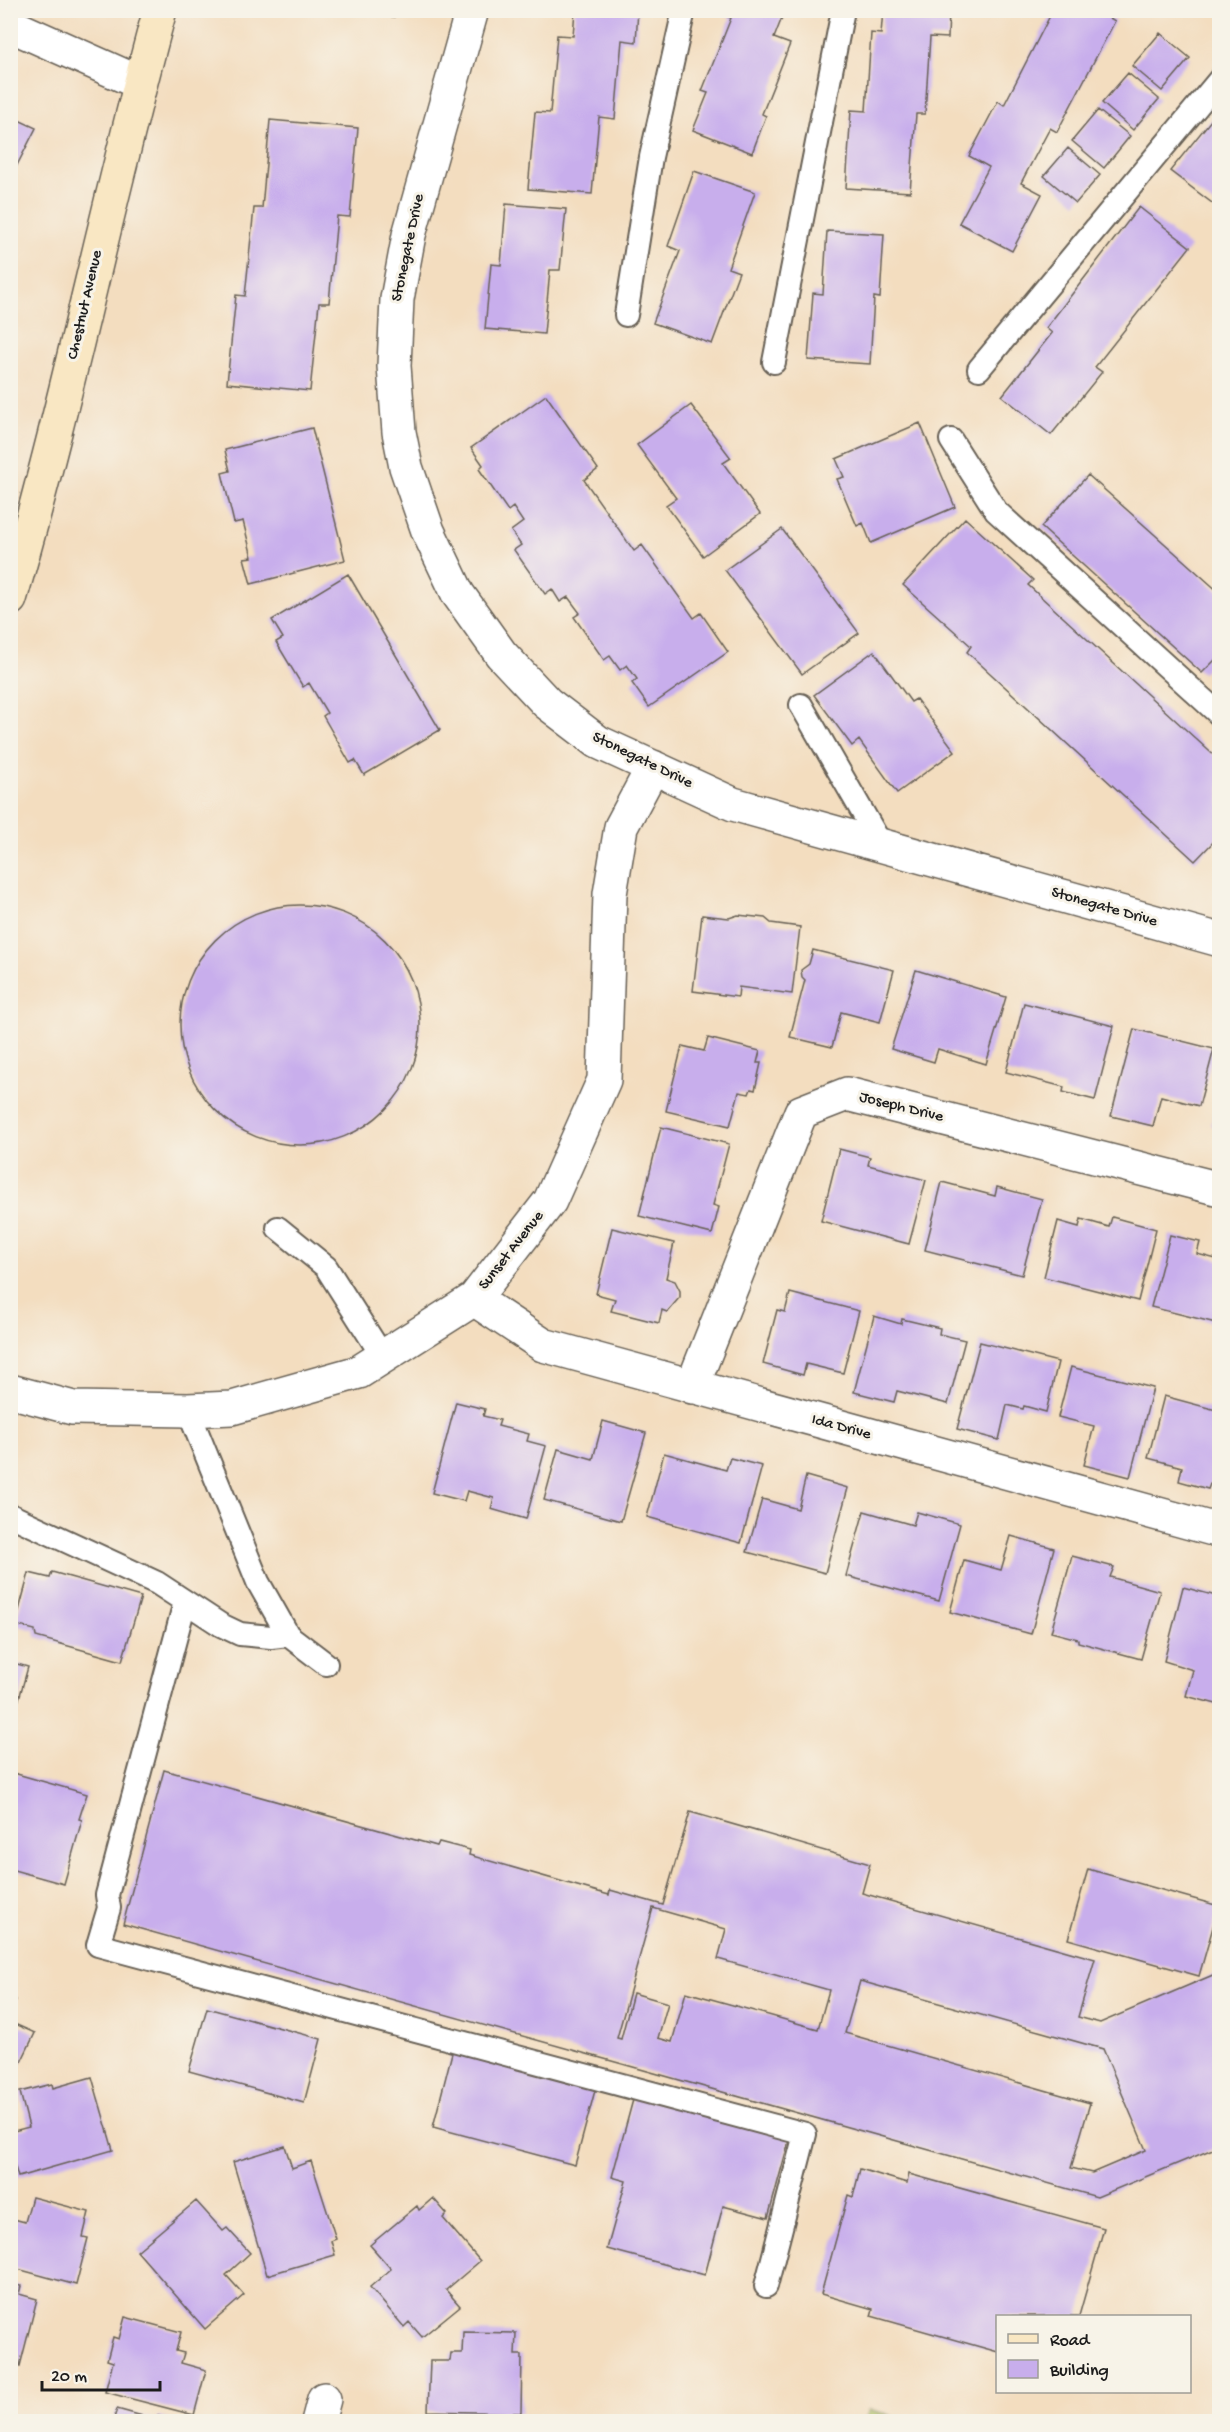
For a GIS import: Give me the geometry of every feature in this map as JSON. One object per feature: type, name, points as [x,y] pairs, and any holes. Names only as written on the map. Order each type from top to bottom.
[{"type":"main road","name":"Chestnut Avenue","points":[[10,599],[58,424],[140,83],[160,10]]},
{"type":"street","name":"Stonegate Drive","points":[[472,10],[409,235],[397,299],[394,366],[396,400],[406,467],[428,531],[441,562],[468,609],[501,654],[547,703],[598,742],[733,804],[1220,940]]},
{"type":"street","points":[[10,25],[140,83]]},
{"type":"street","name":"Sunset Avenue","points":[[10,1391],[73,1408],[188,1410],[232,1408],[359,1372],[474,1299],[550,1202],[604,1080],[610,894],[621,827],[653,767]]},
{"type":"street","name":"Joseph Drive","points":[[692,1387],[801,1112],[847,1094],[1220,1189]]},
{"type":"street","name":"Ida Drive","points":[[474,1299],[543,1346],[1220,1531]]},
{"type":"lane","points":[[626,315],[651,157],[684,10]]},
{"type":"lane","points":[[774,362],[843,10]]},
{"type":"lane","points":[[979,369],[1220,79]]},
{"type":"lane","points":[[951,440],[996,511],[1220,715]]},
{"type":"lane","points":[[801,705],[882,846]]},
{"type":"lane","points":[[278,1228],[326,1267],[383,1357]]},
{"type":"lane","points":[[188,1410],[258,1582],[288,1635],[326,1664]]},
{"type":"lane","points":[[10,1515],[157,1583],[221,1625],[240,1634],[270,1637],[288,1635]]},
{"type":"lane","points":[[185,1602],[107,1895],[109,1908],[98,1945],[805,2134],[766,2286]]},
{"type":"green space","points":[[869,2410],[907,2421],[865,2421]]},
{"type":"building","points":[[364,10],[395,10],[394,17]]},
{"type":"building","points":[[575,10],[638,10],[636,42],[622,40],[615,119],[599,117],[592,194],[528,189],[535,112],[550,113],[557,35],[573,36]]},
{"type":"building","points":[[712,10],[785,10],[774,38],[790,44],[762,114],[766,116],[752,153],[693,130],[708,93],[702,91],[731,18]]},
{"type":"building","points":[[883,10],[949,10],[948,38],[930,37],[925,114],[916,114],[910,192],[846,188],[851,110],[866,111],[871,33],[881,34]]},
{"type":"building","points":[[1053,10],[1096,10],[1115,21],[1057,132],[1050,128],[1021,183],[1042,194],[1012,251],[959,223],[989,167],[969,156],[998,101],[1004,105]]},
{"type":"building","points":[[1160,33],[1190,58],[1162,91],[1132,66]]},
{"type":"building","points":[[1128,73],[1159,99],[1133,130],[1102,103]]},
{"type":"building","points":[[1220,109],[1220,209],[1170,171]]},
{"type":"building","points":[[1098,110],[1130,136],[1104,168],[1072,141]]},
{"type":"building","points":[[10,116],[36,128],[10,179]]},
{"type":"building","points":[[270,120],[358,128],[350,217],[337,216],[329,303],[319,303],[310,391],[227,383],[236,295],[245,296],[254,208],[262,208]]},
{"type":"building","points":[[1068,148],[1100,175],[1076,203],[1044,176]]},
{"type":"building","points":[[694,171],[755,192],[728,268],[739,272],[712,344],[653,323],[680,251],[668,246]]},
{"type":"building","points":[[506,204],[566,209],[560,270],[550,270],[544,334],[485,329],[491,264],[501,265]]},
{"type":"building","points":[[1139,207],[1190,247],[1095,367],[1102,372],[1051,435],[1002,396],[1052,333],[1046,328]]},
{"type":"building","points":[[827,231],[884,234],[880,298],[874,297],[870,364],[808,360],[813,293],[823,294]]},
{"type":"building","points":[[546,395],[598,469],[584,480],[634,551],[642,545],[694,618],[701,613],[728,652],[649,707],[632,683],[637,679],[627,665],[620,670],[610,656],[604,660],[574,617],[580,613],[568,597],[560,602],[552,589],[545,594],[514,550],[521,545],[511,531],[523,522],[513,507],[508,511],[479,469],[483,465],[471,448]]},
{"type":"building","points":[[691,405],[731,458],[723,463],[760,514],[703,556],[666,505],[676,498],[637,445]]},
{"type":"building","points":[[920,423],[955,507],[871,543],[863,523],[857,526],[837,479],[844,477],[836,459]]},
{"type":"building","points":[[312,428],[345,560],[251,584],[244,558],[252,557],[243,521],[234,523],[222,473],[230,471],[225,450]]},
{"type":"building","points":[[1088,475],[1220,593],[1220,655],[1202,673],[1041,527]]},
{"type":"building","points":[[965,518],[1033,580],[1028,585],[1220,761],[1220,835],[1195,861],[967,652],[971,646],[903,585]]},
{"type":"building","points":[[782,529],[859,633],[802,674],[725,570]]},
{"type":"building","points":[[348,574],[440,730],[364,775],[355,760],[350,763],[323,716],[327,713],[309,683],[303,687],[276,642],[283,638],[272,620]]},
{"type":"building","points":[[874,651],[911,702],[916,699],[955,751],[897,793],[859,740],[852,746],[814,695]]},
{"type":"building","points":[[288,905],[312,905],[335,910],[357,919],[385,940],[400,958],[411,979],[418,1002],[420,1025],[418,1048],[411,1071],[400,1092],[385,1110],[357,1131],[335,1140],[312,1145],[288,1145],[265,1140],[243,1131],[224,1118],[207,1101],[194,1082],[185,1060],[180,1037],[180,1013],[185,990],[194,968],[207,949],[224,932],[243,919],[265,910]]},
{"type":"building","points":[[702,915],[765,918],[771,923],[800,927],[792,994],[739,987],[738,997],[693,991]]},
{"type":"building","points":[[813,950],[894,970],[880,1022],[841,1012],[832,1047],[790,1037],[805,980],[801,970],[809,964]]},
{"type":"building","points":[[916,970],[1006,997],[986,1064],[938,1049],[934,1062],[891,1049]]},
{"type":"building","points":[[1024,1003],[1114,1026],[1095,1100],[1063,1092],[1064,1087],[1006,1072]]},
{"type":"building","points":[[1134,1029],[1214,1049],[1199,1106],[1161,1096],[1153,1126],[1111,1116]]},
{"type":"building","points":[[708,1038],[760,1051],[757,1063],[761,1063],[755,1090],[751,1089],[749,1094],[739,1092],[730,1126],[666,1111],[682,1046],[704,1051]]},
{"type":"building","points":[[1220,1095],[1220,1128],[1211,1125]]},
{"type":"building","points":[[661,1127],[729,1144],[713,1205],[719,1207],[712,1234],[639,1216]]},
{"type":"building","points":[[839,1149],[870,1157],[868,1165],[926,1180],[909,1244],[821,1221]]},
{"type":"building","points":[[942,1182],[995,1196],[997,1187],[1042,1199],[1022,1275],[925,1250]]},
{"type":"building","points":[[1112,1217],[1156,1229],[1138,1301],[1044,1277],[1058,1221],[1079,1227],[1081,1219],[1109,1227]]},
{"type":"building","points":[[612,1228],[674,1243],[666,1278],[675,1281],[680,1297],[667,1312],[662,1310],[659,1323],[611,1311],[615,1299],[596,1294]]},
{"type":"building","points":[[1170,1235],[1200,1242],[1197,1254],[1220,1260],[1220,1324],[1151,1307]]},
{"type":"building","points":[[790,1293],[859,1311],[843,1373],[806,1364],[803,1375],[763,1364],[777,1310],[785,1312]]},
{"type":"building","points":[[874,1316],[901,1324],[902,1319],[940,1328],[939,1334],[965,1340],[948,1404],[897,1391],[894,1402],[854,1392]]},
{"type":"building","points":[[980,1342],[1058,1362],[1046,1412],[1024,1406],[1023,1409],[1007,1405],[999,1440],[957,1429]]},
{"type":"building","points":[[1071,1367],[1153,1388],[1130,1477],[1084,1465],[1094,1426],[1058,1417]]},
{"type":"building","points":[[1164,1396],[1220,1411],[1220,1486],[1210,1484],[1208,1489],[1179,1481],[1182,1467],[1148,1458]]},
{"type":"building","points":[[456,1402],[485,1409],[483,1416],[500,1420],[498,1426],[529,1434],[527,1441],[546,1446],[526,1519],[491,1509],[494,1498],[467,1491],[464,1501],[432,1493]]},
{"type":"building","points":[[603,1421],[646,1433],[621,1521],[544,1500],[558,1449],[593,1459]]},
{"type":"building","points":[[664,1453],[726,1470],[730,1458],[762,1466],[741,1543],[647,1517]]},
{"type":"building","points":[[806,1476],[848,1488],[825,1573],[747,1552],[762,1499],[798,1509]]},
{"type":"building","points":[[864,1511],[913,1525],[917,1512],[960,1524],[939,1601],[846,1576]]},
{"type":"building","points":[[1011,1536],[1054,1548],[1031,1634],[950,1612],[964,1560],[1001,1570]]},
{"type":"building","points":[[1072,1556],[1114,1567],[1110,1577],[1160,1591],[1141,1659],[1078,1642],[1078,1639],[1051,1632]]},
{"type":"building","points":[[52,1572],[141,1597],[122,1661],[36,1637],[35,1630],[15,1625],[29,1573],[50,1578]]},
{"type":"building","points":[[1183,1587],[1220,1597],[1220,1705],[1186,1696],[1193,1670],[1164,1661]]},
{"type":"building","points":[[10,1662],[28,1667],[11,1727],[10,1727]]},
{"type":"building","points":[[164,1770],[437,1846],[439,1842],[470,1850],[469,1855],[609,1895],[610,1890],[663,1905],[690,1812],[870,1864],[862,1893],[1095,1959],[1078,2017],[1100,2023],[1220,1972],[1220,2146],[1097,2197],[123,1924]],"holes":[[[653,1908],[726,1929],[718,1959],[829,1990],[818,2029],[686,1992],[672,2042],[658,2038],[668,2003],[633,1993],[621,2039],[617,2038]],[[860,1981],[1103,2049],[1146,2150],[1092,2173],[1071,2168],[1090,2103],[845,2033]]]},
{"type":"building","points":[[10,1772],[87,1794],[64,1884],[10,1869]]},
{"type":"building","points":[[1088,1869],[1219,1906],[1199,1976],[1068,1939]]},
{"type":"building","points":[[10,1997],[16,2000],[10,2011]]},
{"type":"building","points":[[207,2008],[321,2039],[304,2103],[189,2071]]},
{"type":"building","points":[[10,2022],[35,2033],[10,2085]]},
{"type":"building","points":[[454,2045],[597,2083],[575,2165],[433,2127]]},
{"type":"building","points":[[92,2077],[113,2150],[18,2177],[10,2150],[10,2132],[29,2127],[20,2092],[52,2084],[53,2088]]},
{"type":"building","points":[[634,2096],[790,2137],[768,2218],[723,2206],[705,2275],[607,2249],[626,2181],[612,2177]]},
{"type":"building","points":[[285,2146],[292,2168],[311,2161],[336,2239],[331,2241],[335,2255],[267,2275],[233,2162]]},
{"type":"building","points":[[860,2169],[907,2183],[909,2174],[1104,2228],[1079,2315],[996,2315],[996,2351],[871,2316],[873,2309],[821,2294],[848,2195],[853,2197]]},
{"type":"building","points":[[32,2197],[89,2212],[83,2237],[88,2238],[76,2285],[10,2267],[10,2218],[25,2222]]},
{"type":"building","points":[[433,2198],[447,2214],[443,2218],[480,2261],[446,2290],[460,2306],[422,2337],[409,2322],[404,2327],[370,2287],[391,2269],[370,2245],[417,2206],[419,2210]]},
{"type":"building","points":[[196,2201],[223,2231],[227,2228],[250,2253],[226,2275],[244,2295],[205,2329],[137,2251]]},
{"type":"building","points":[[10,2284],[21,2286],[19,2294],[37,2299],[20,2366],[10,2363]]},
{"type":"building","points":[[125,2317],[181,2332],[176,2351],[184,2353],[181,2363],[206,2370],[194,2415],[105,2392],[113,2362],[107,2360],[113,2337],[119,2339]]},
{"type":"building","points":[[463,2332],[516,2333],[515,2355],[522,2355],[521,2413],[428,2411],[430,2361],[450,2361],[451,2353],[462,2353]]},
{"type":"building","points":[[10,2381],[16,2383],[11,2402],[10,2402]]},
{"type":"building","points":[[117,2409],[157,2420],[158,2416],[176,2421],[113,2421]]}]
